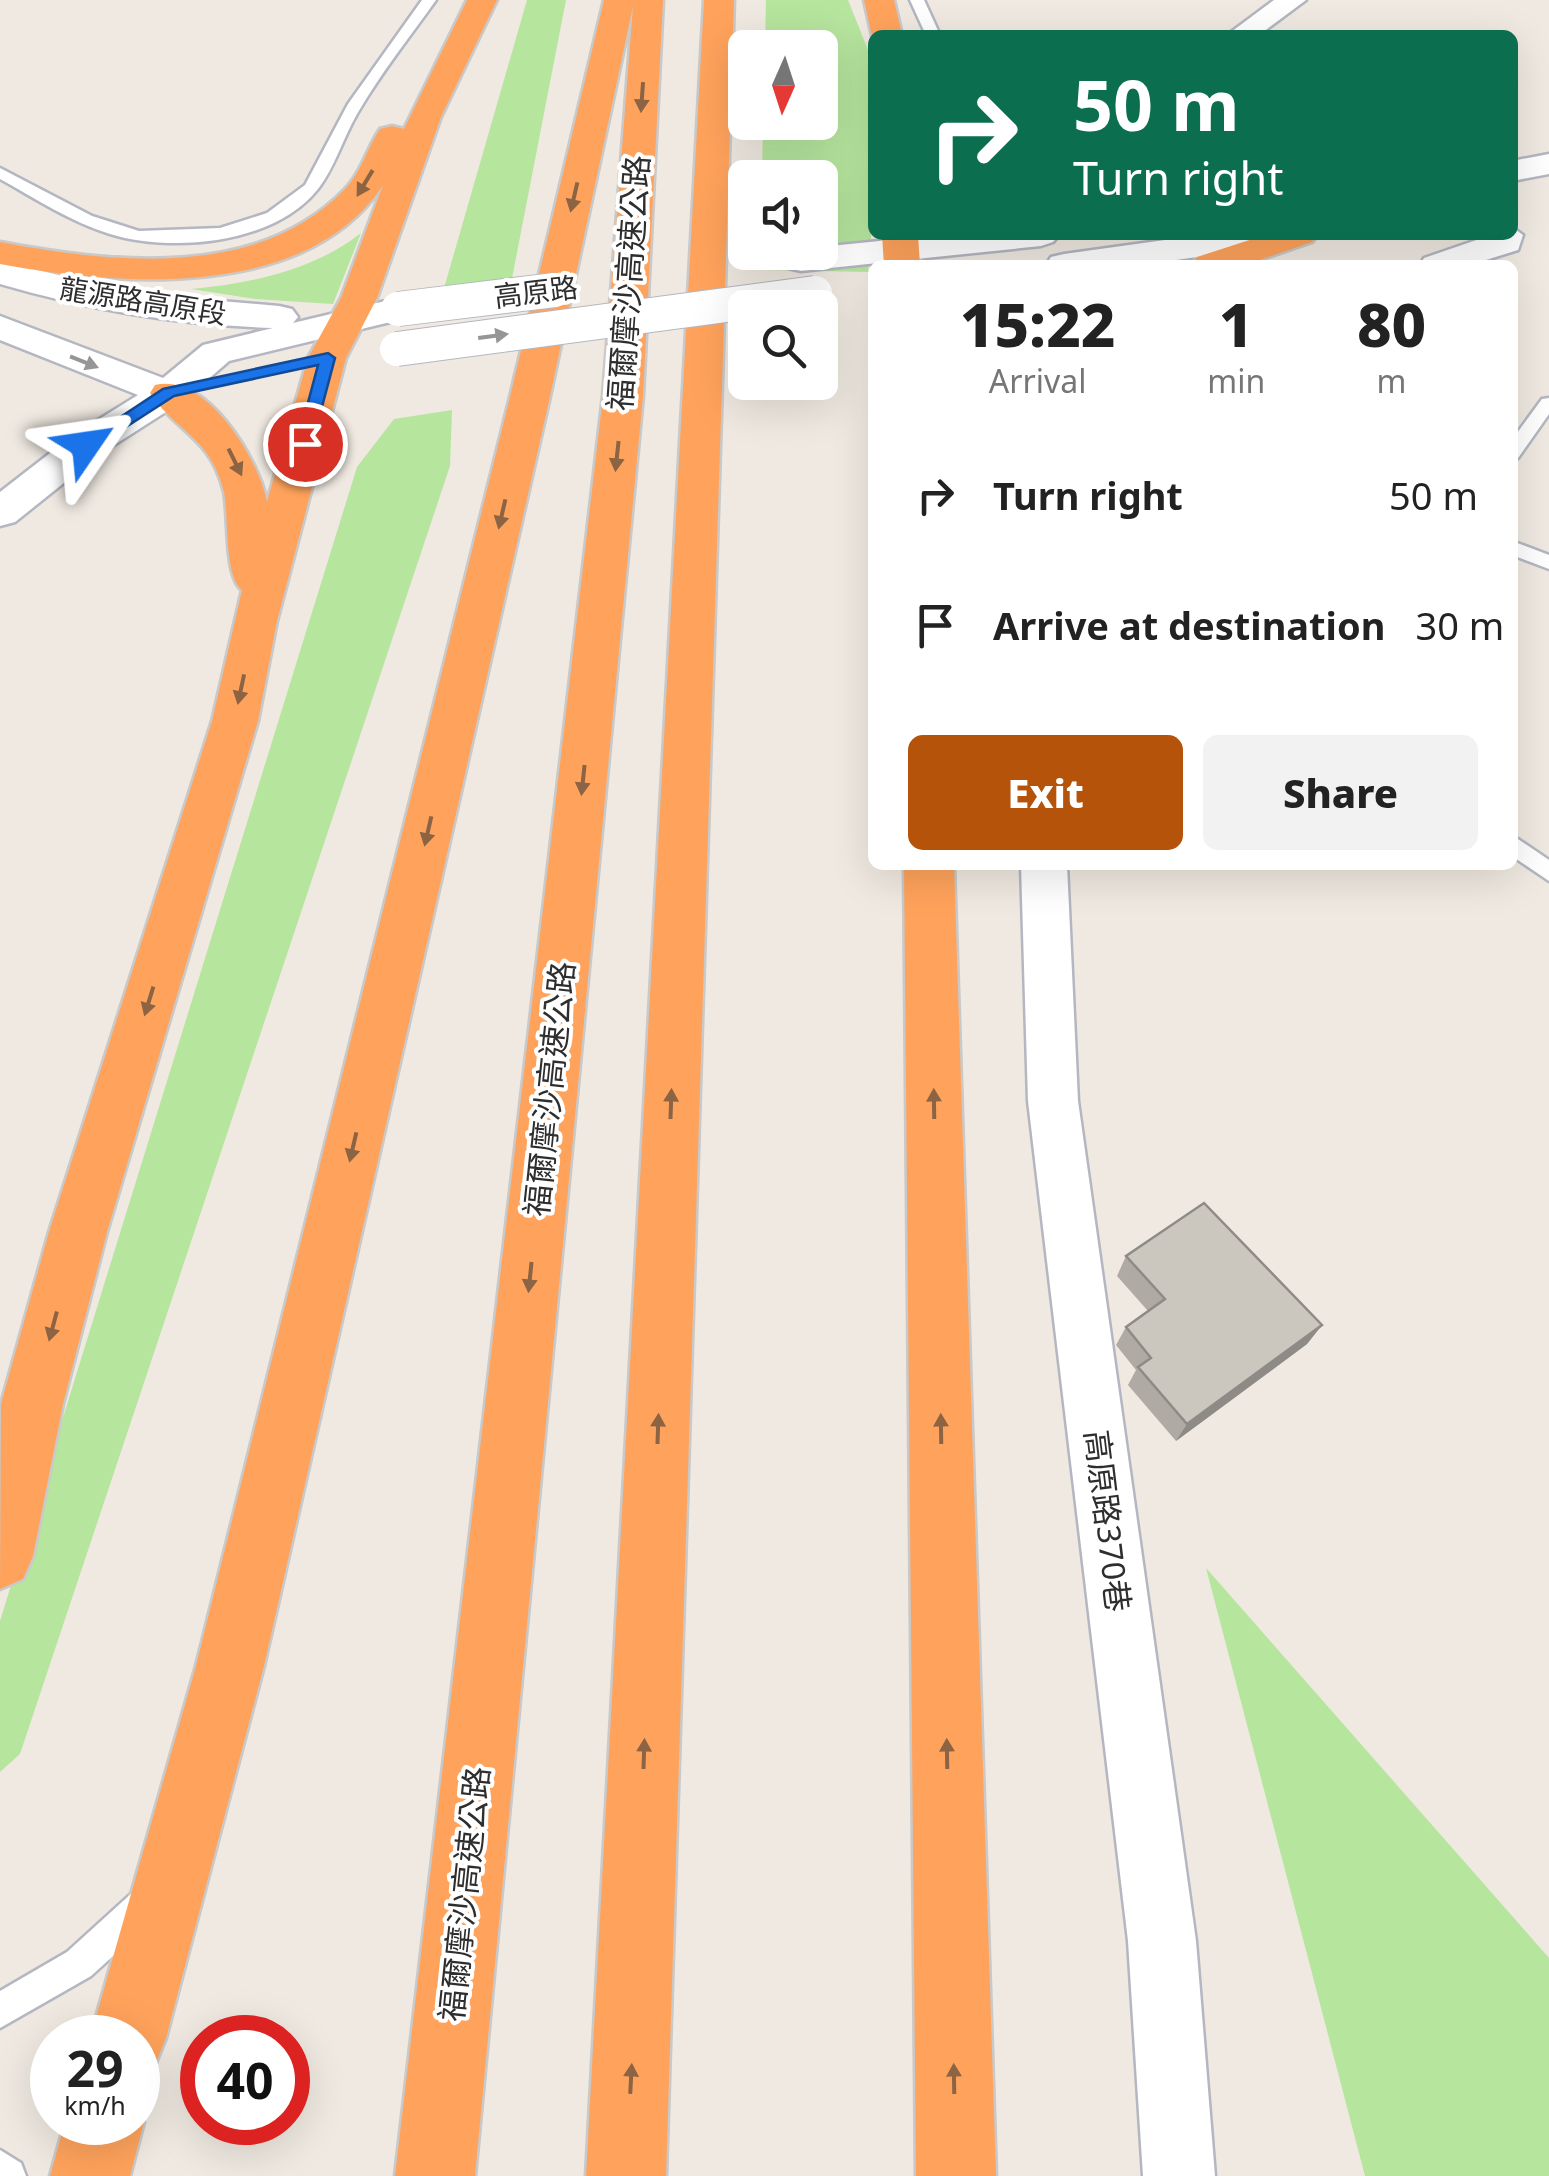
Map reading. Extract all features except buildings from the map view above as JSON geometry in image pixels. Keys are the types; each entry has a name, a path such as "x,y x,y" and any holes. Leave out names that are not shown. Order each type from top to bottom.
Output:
{"highway":[{"path":"0,1556 32,1404 78,1232 235,720 255,621 337,338 359,298 425,117 482,0"},
{"path":"134,2015 230,1666 619,0"},
{"name":"福爾摩沙高速公路","path":"435,2176 623,396 648,0"},
{"path":"626,2176 719,0"},
{"path":"879,0 887,30"},
{"path":"0,253 80,267 137,270 210,263 287,244 319,228 358,197 426,78 458,45"},
{"path":"1225,260 1285,240"},
{"path":"169,393 199,416 227,446 244,480 255,621"},
{"path":"929,870 956,2176"},
{"path":"90,2176 99,2145"}],"street":[{"path":"1248,30 1292,0"},
{"path":"1518,170 1549,164"},
{"name":"高原路","path":"869,260 901,251 997,240"},
{"path":"1099,260 1241,240"},
{"path":"1452,260 1507,240"},
{"name":"高原路","path":"337,338 397,349 808,277 868,260"},
{"name":"高原路","path":"169,393 337,338 398,309 753,266 853,290"},
{"name":"龍源路高原段","path":"0,272 102,298 337,338"},
{"path":"0,308 90,333 216,354 337,338"},
{"name":"龍源路高原段","path":"0,327 106,372 169,393"},
{"name":"高原路","path":"0,513 86,445 169,393 216,354"},
{"name":"高原路370巷","path":"1044,870 1053,1101 1162,1941 1179,2176"}],"lane":[{"path":"0,173 115,230 147,237 190,236 243,228 277,214 311,187 362,94 429,0"},
{"path":"917,0 931,30"},
{"path":"1518,446 1548,403"},
{"path":"1518,550 1549,563"},
{"path":"1518,848 1549,872"},
{"path":"0,2011 79,1964 171,1880"},
{"path":"0,2168 8,2176"}],"green space":[{"path":"527,0 566,0 508,299 436,316"},
{"path":"766,0 848,0 868,50 868,272 760,270 838,270 838,160 762,160 763,140 838,140 838,30 765,30"},
{"path":"361,233 333,304 255,299 191,289 236,283 302,266"},
{"path":"452,410 450,466 20,1754 0,1772 0,1621 357,467 394,419"},
{"path":"1206,1568 1549,1958 1549,2176 1365,2176"}],"route":[{"path":"86,445 169,393 328,358 305,444"}]}
